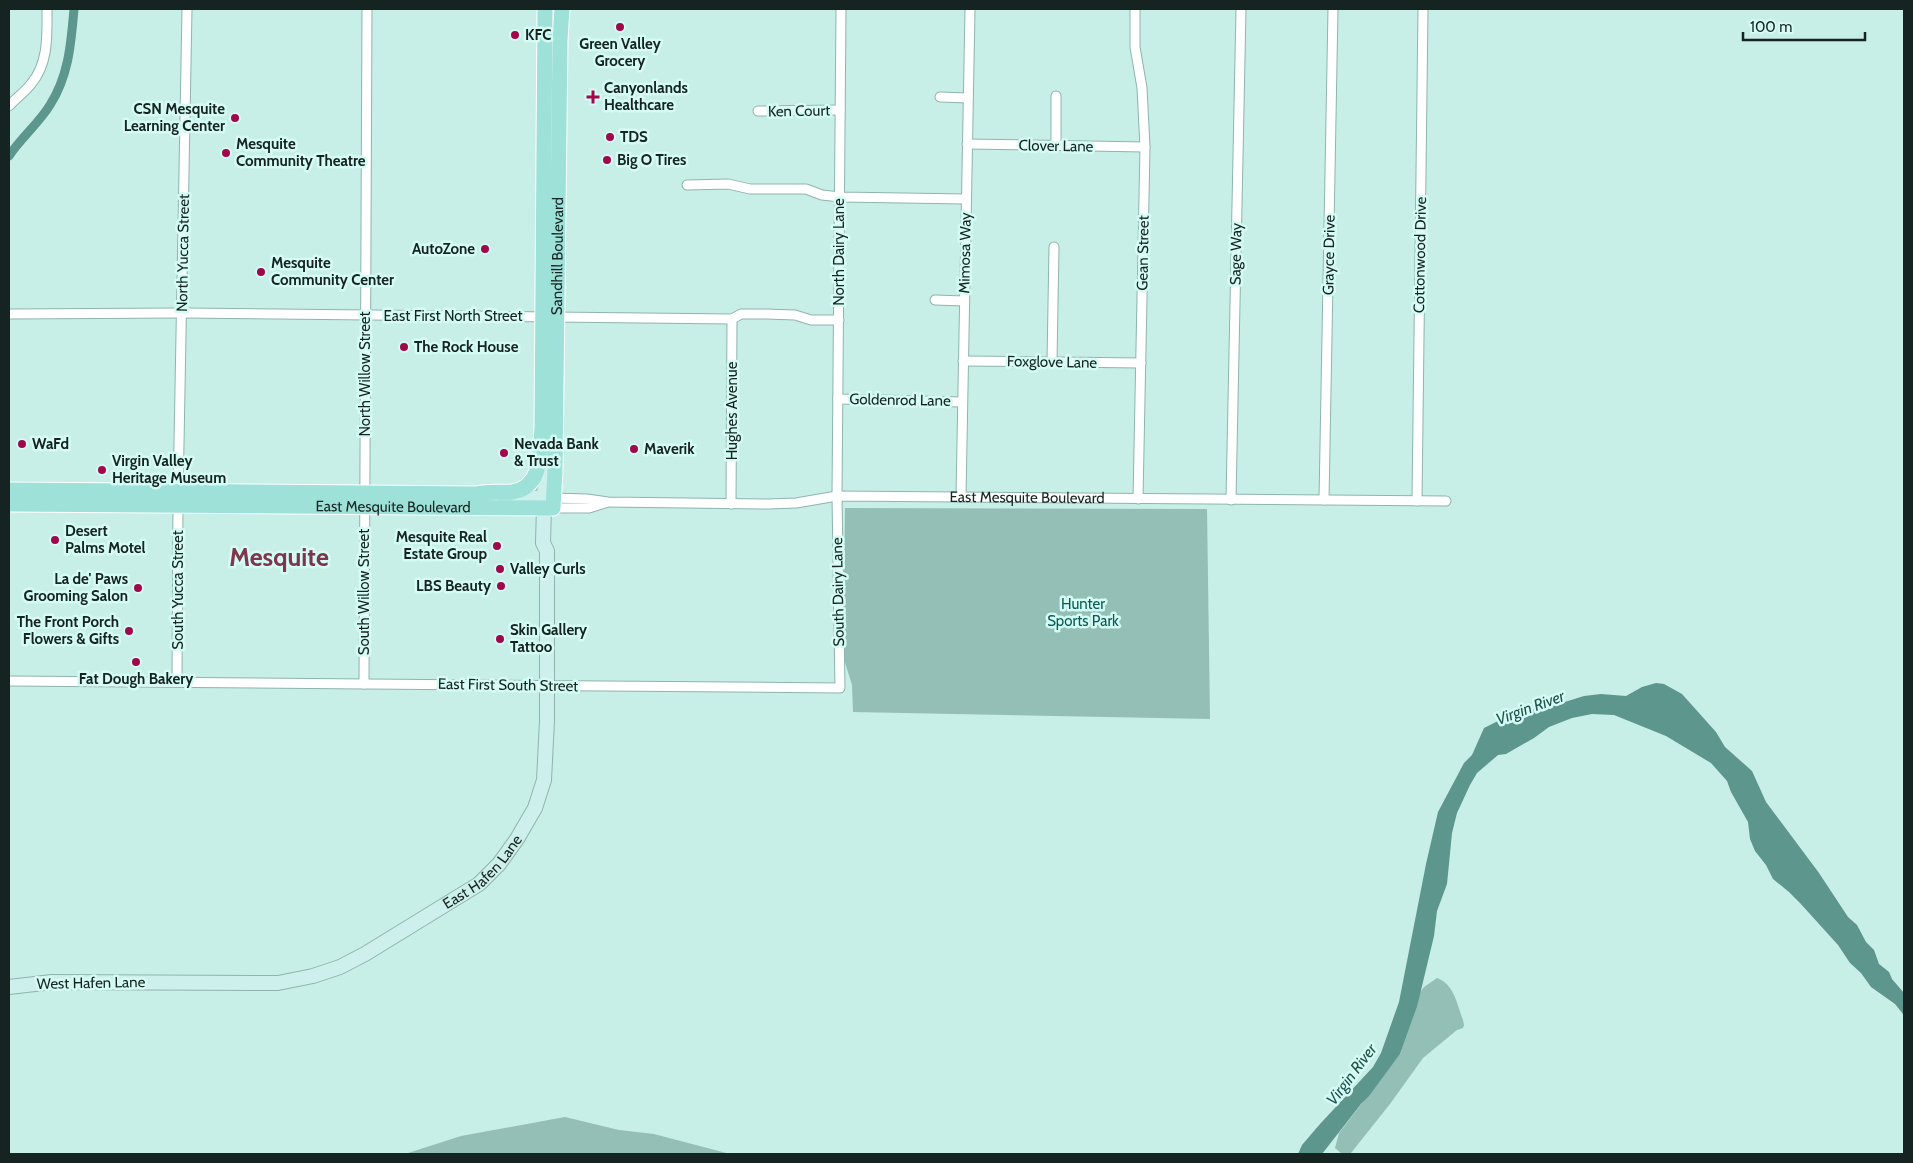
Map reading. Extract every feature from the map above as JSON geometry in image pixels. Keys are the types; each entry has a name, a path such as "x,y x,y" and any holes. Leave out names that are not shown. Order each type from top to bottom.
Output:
{"main road":[{"name":"Sandhill Boulevard","path":"545,9 544,128 550,316 548,503"},
{"name":"Sandhill Boulevard","path":"548,503 542,428 558,193 562,9"},
{"path":"544,128 548,138 548,186 558,193"},
{"path":"477,494 485,492 514,492 531,484 538,467 542,428"},
{"path":"9,490 178,498"},
{"name":"East Mesquite Boulevard","path":"365,500 477,494 548,503"},
{"path":"9,504 178,498"},
{"name":"East Mesquite Boulevard","path":"178,498 548,503"},
{"name":"East Hafen Lane","path":"173,983 278,983 313,976 340,967 479,884 499,864 517,840 535,808 544,780 547,685 547,551 542,543 548,503"},
{"name":"West Hafen Lane","path":"9,987 52,982 173,983"}],"street":[{"path":"9,106 32,83 41,68 46,48 48,9"},
{"name":"North Yucca Street","path":"178,498 187,9"},
{"name":"North Willow Street","path":"365,500 368,9"},
{"name":"North Dairy Lane","path":"837,496 841,9"},
{"name":"Mimosa Way","path":"960,497 970,9"},
{"name":"Gean Street","path":"1135,9 1135,47 1142,88 1145,147 1138,499"},
{"name":"Sage Way","path":"1232,500 1241,9"},
{"name":"Grayce Drive","path":"1324,500 1333,9"},
{"name":"Cottonwood Drive","path":"1417,501 1423,9"},
{"path":"1056,96 1056,146"},
{"path":"940,97 968,98"},
{"name":"Ken Court","path":"758,111 840,110"},
{"name":"Clover Lane","path":"967,144 1145,147"},
{"path":"687,186 728,184 750,189 806,189 822,195 840,197 966,199"},
{"path":"1052,362 1054,247"},
{"path":"935,300 964,301"},
{"name":"East First North Street","path":"9,314 181,313 732,319 741,314 766,314 795,315 812,320 839,320"},
{"name":"Hughes Avenue","path":"731,504 732,319"},
{"name":"Foxglove Lane","path":"963,361 1141,363"},
{"name":"Goldenrod Lane","path":"838,399 962,402"},
{"name":"East Mesquite Boulevard","path":"548,503 589,508 608,502 796,503 837,496 1446,501"},
{"name":"South Dairy Lane","path":"837,496 840,688"},
{"name":"South Yucca Street","path":"177,682 178,498"},
{"name":"South Willow Street","path":"364,684 365,500"},
{"name":"East First South Street","path":"9,680 840,688"}],"green space":[{"name":"Hunter Sports Park","path":"845,508 1207,509 1210,719 853,712 852,685 843,656"},
{"path":"1437,978 1447,985 1454,995 1463,1020 1463,1028 1457,1030 1423,1058 1351,1153 1342,1154 1335,1148 1339,1133 1400,1054 1417,1007 1419,994 1424,987"},
{"path":"565,1117 619,1130 654,1134 730,1154 405,1154 461,1136"}],"shaded area":[{"path":"1656,683 1664,684 1682,694 1716,732 1725,747 1752,771 1766,802 1819,873 1848,917 1857,925 1866,942 1874,950 1879,964 1889,972 1892,979 1904,993 1903,1014 1895,1004 1871,987 1861,973 1850,963 1838,945 1800,903 1773,879 1766,865 1755,851 1750,839 1748,822 1727,781 1711,763 1666,736 1614,715 1592,714 1572,718 1549,727 1506,754 1498,755 1477,773 1457,813 1452,833 1447,884 1437,911 1434,936 1417,1007 1400,1054 1322,1154 1298,1154 1302,1145 1320,1124 1373,1067 1381,1053 1399,1002 1438,812 1464,763 1472,755 1484,728 1498,721 1512,719 1533,709 1539,710 1584,696 1601,694 1626,696 1642,687"}],"waterway":[{"path":"9,156 46,112 56,94 68,58 74,9"}],"place":[{"name":"Green Valley Grocery","path":"620,27"},
{"name":"KFC","path":"515,35"},
{"name":"Canyonlands Healthcare","path":"593,97"},
{"name":"CSN Mesquite Learning Center","path":"235,118"},
{"name":"TDS","path":"610,137"},
{"name":"Mesquite Community Theatre","path":"226,153"},
{"name":"Big O Tires","path":"607,160"},
{"name":"AutoZone","path":"485,249"},
{"name":"Mesquite Community Center","path":"261,272"},
{"name":"The Rock House","path":"404,347"},
{"name":"WaFd","path":"22,444"},
{"name":"Maverik","path":"634,449"},
{"name":"Nevada Bank & Trust","path":"504,453"},
{"name":"Virgin Valley Heritage Museum","path":"102,470"},
{"name":"Desert Palms Motel","path":"55,540"},
{"name":"Mesquite Real Estate Group","path":"497,546"},
{"name":"Valley Curls","path":"500,569"},
{"name":"LBS Beauty","path":"501,586"},
{"name":"La de' Paws Grooming Salon","path":"138,588"},
{"name":"The Front Porch Flowers & Gifts","path":"129,631"},
{"name":"Skin Gallery Tattoo","path":"500,639"},
{"name":"Fat Dough Bakery","path":"136,662"}],"district":[{"name":"Mesquite","path":"279,557"}],"water label":[{"name":"Virgin River","path":"1530,707"},
{"name":"Virgin River","path":"1351,1074"}]}
